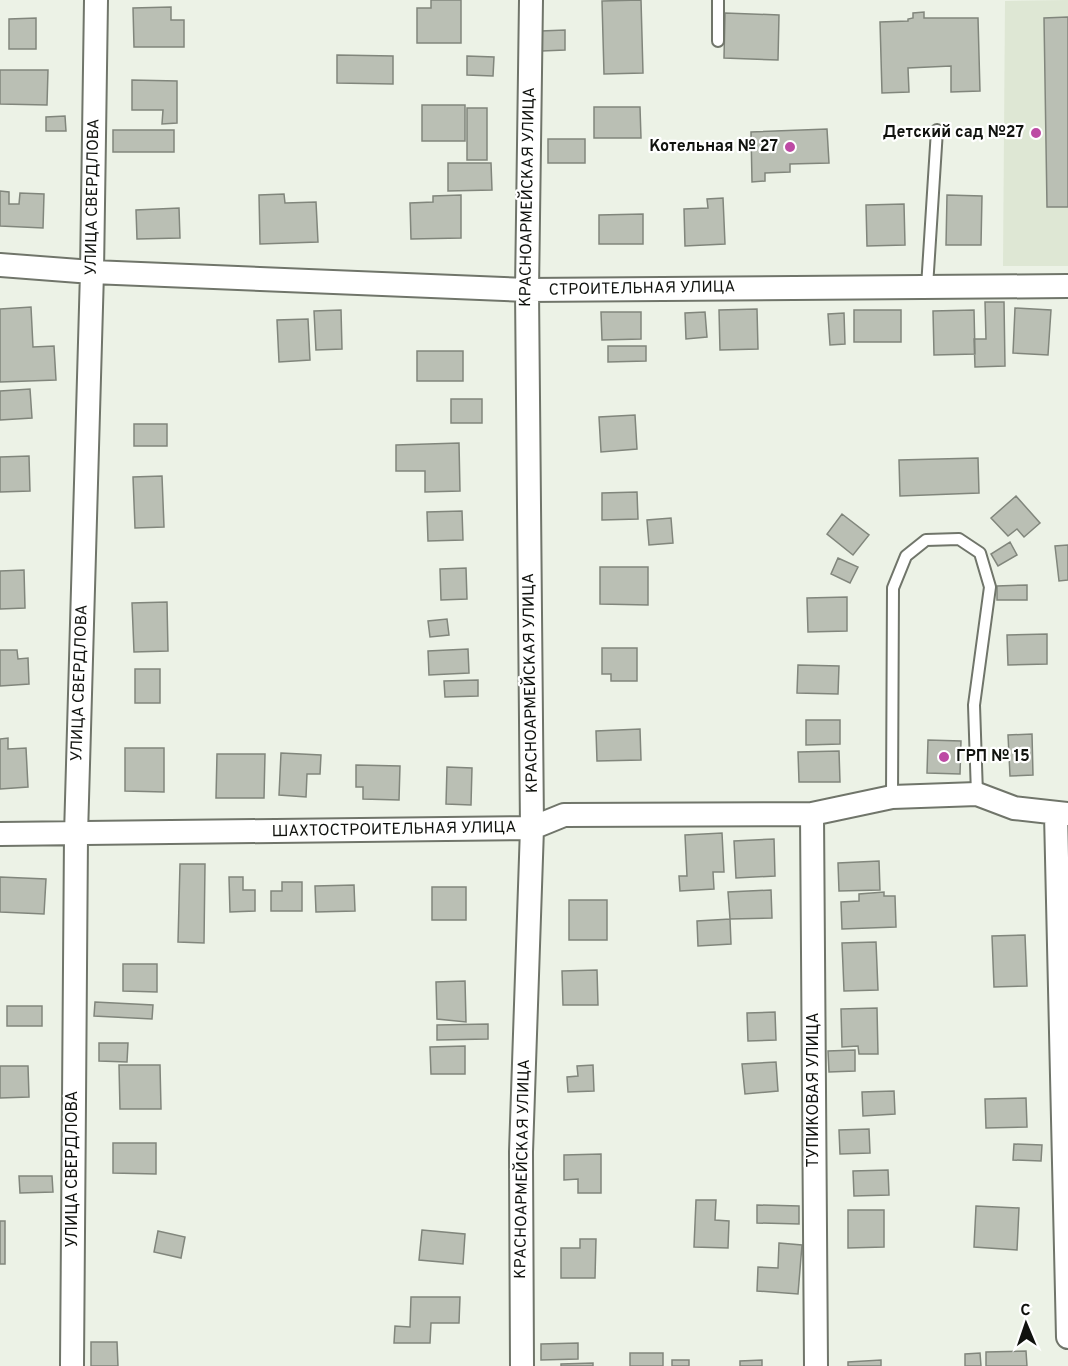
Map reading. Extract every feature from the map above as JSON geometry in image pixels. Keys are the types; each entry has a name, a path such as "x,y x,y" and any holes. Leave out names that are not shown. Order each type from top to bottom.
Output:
{"street":[{"name":"УЛИЦА СВЕРДЛОВА","path":"72,1366 76,835 92,272 96,0"},
{"name":"КРАСНОАРМЕЙСКАЯ УЛИЦА","path":"522,1366 521,1152 532,828 527,290 531,0"},
{"name":"СТРОИТЕЛЬНАЯ УЛИЦА","path":"0,265 92,272 527,290 1068,286"},
{"name":"ШАХТОСТРОИТЕЛЬНАЯ УЛИЦА","path":"0,834 76,835 532,828 564,815 812,814 892,797 977,794 1014,808 1062,814"},
{"name":"ТУПИКОВАЯ УЛИЦА","path":"812,814 816,1366"},
{"path":"1062,814 1068,1337"}],"lane":[{"path":"718,0 718,41"},
{"path":"927,286 937,130"},
{"path":"892,797 893,588 906,556 926,540 960,539 980,553 990,587 974,705 977,794"}],"shaded area":[{"name":"Детский сад №27","path":"1068,0 1068,266 1003,266 1005,1"}],"building":[{"path":"431,0 461,0 461,43 417,43 417,8 431,8"},
{"path":"641,0 643,73 604,74 602,1"},
{"path":"171,7 171,20 184,20 184,47 134,47 133,8"},
{"path":"924,12 924,18 978,18 980,91 951,92 951,66 908,68 909,92 882,93 880,22 908,21 913,18 913,13"},
{"path":"725,13 779,15 778,60 724,58"},
{"path":"1068,17 1068,207 1047,207 1044,18"},
{"path":"36,18 36,49 9,49 9,19"},
{"path":"565,30 565,50 542,51 541,31"},
{"path":"337,55 393,56 393,84 337,83"},
{"path":"467,56 494,57 493,76 467,75"},
{"path":"0,70 48,70 47,105 0,104"},
{"path":"132,80 177,81 177,123 162,124 163,110 132,110"},
{"path":"422,105 465,105 465,141 422,141"},
{"path":"594,107 640,107 641,138 594,138"},
{"path":"467,108 487,108 487,160 467,160"},
{"path":"65,116 66,131 46,131 46,117"},
{"name":"Котельная № 27","path":"827,129 829,163 790,164 790,172 765,173 765,181 752,182 751,132"},
{"path":"113,130 174,130 174,152 113,152"},
{"path":"548,139 585,139 585,163 548,163"},
{"path":"448,163 491,163 492,190 448,191"},
{"path":"0,191 9,192 9,204 19,204 20,193 44,194 43,228 0,226"},
{"path":"284,194 285,203 316,202 318,242 260,244 259,195"},
{"path":"461,195 461,238 411,239 410,203 433,202 433,196"},
{"path":"947,195 982,196 981,245 946,245"},
{"path":"723,198 725,244 685,246 684,209 708,208 707,199"},
{"path":"904,204 905,245 867,246 866,205"},
{"path":"179,208 180,238 137,239 136,210"},
{"path":"643,214 643,244 599,244 599,215"},
{"path":"985,302 1004,302 1005,366 975,367 974,339 986,339"},
{"path":"31,307 33,347 54,346 56,380 0,382 0,309"},
{"path":"1015,308 1051,310 1048,355 1013,353"},
{"path":"757,309 758,349 720,350 719,310"},
{"path":"341,310 342,349 316,350 314,311"},
{"path":"854,310 901,310 901,342 854,342"},
{"path":"974,310 975,354 934,355 933,311"},
{"path":"601,312 641,312 641,339 602,340"},
{"path":"705,312 707,337 686,339 685,313"},
{"path":"844,313 845,344 830,345 828,314"},
{"path":"308,319 310,360 279,362 277,320"},
{"path":"608,346 646,346 646,361 608,362"},
{"path":"417,351 463,351 463,381 417,381"},
{"path":"30,389 32,418 0,420 0,391"},
{"path":"451,399 482,399 482,423 451,423"},
{"path":"635,415 637,449 601,452 599,417"},
{"path":"134,424 167,424 167,446 134,446"},
{"path":"459,443 460,491 425,492 425,471 396,471 396,445"},
{"path":"29,456 30,491 0,492 0,457"},
{"path":"978,458 979,493 900,496 899,460"},
{"path":"162,476 164,527 135,528 133,477"},
{"path":"637,492 638,519 602,520 602,493"},
{"path":"1016,496 1040,523 1024,537 1017,529 1008,536 991,518"},
{"path":"462,511 463,540 428,541 427,512"},
{"path":"842,514 869,535 853,555 827,534"},
{"path":"671,518 673,543 649,545 647,520"},
{"path":"1010,542 1017,555 998,566 991,554"},
{"path":"1068,545 1068,580 1059,581 1055,546"},
{"path":"838,558 858,567 850,583 831,574"},
{"path":"600,567 648,567 648,605 600,604"},
{"path":"466,568 467,599 441,600 440,569"},
{"path":"24,570 25,608 0,609 0,571"},
{"path":"1027,585 1027,600 997,600 997,586"},
{"path":"847,597 847,631 808,632 807,598"},
{"path":"167,602 168,651 134,652 132,603"},
{"path":"447,619 449,635 430,637 428,621"},
{"path":"1047,634 1047,664 1008,665 1007,635"},
{"path":"602,648 637,648 637,681 611,681 611,674 602,674"},
{"path":"468,649 469,673 429,675 428,651"},
{"path":"0,650 17,650 18,659 28,658 29,684 0,686"},
{"path":"798,665 839,666 838,694 797,693"},
{"path":"135,669 160,669 160,703 135,703"},
{"path":"478,680 478,696 445,697 444,681"},
{"path":"806,720 840,720 840,744 806,745"},
{"path":"640,729 641,760 597,761 596,731"},
{"path":"1032,734 1033,775 1010,776 1008,735"},
{"path":"8,738 8,749 26,748 28,787 0,789 0,739"},
{"name":"ГРП № 15","path":"928,740 961,741 960,774 927,773"},
{"path":"125,748 164,748 164,792 125,791"},
{"path":"839,751 840,782 799,782 798,752"},
{"path":"281,753 321,755 320,774 307,774 306,797 279,795"},
{"path":"217,754 265,754 264,798 216,798"},
{"path":"356,765 400,766 399,800 363,799 363,787 356,787"},
{"path":"447,767 472,768 471,805 446,804"},
{"path":"722,833 724,872 713,872 714,889 680,891 679,876 687,876 685,835"},
{"path":"774,839 775,876 736,878 734,841"},
{"path":"879,861 880,890 839,891 838,863"},
{"path":"180,864 205,864 204,943 178,942"},
{"path":"0,877 46,879 44,914 0,912"},
{"path":"229,877 243,877 243,890 255,890 255,911 230,912"},
{"path":"282,882 302,882 302,911 271,911 271,891 282,891"},
{"path":"354,885 355,911 316,912 315,886"},
{"path":"432,887 466,887 466,920 432,920"},
{"path":"771,890 772,918 730,919 728,892"},
{"path":"884,892 884,896 895,896 896,927 842,929 841,902 859,901 859,894"},
{"path":"569,900 607,900 607,940 569,940"},
{"path":"730,919 731,944 698,946 697,921"},
{"path":"1025,935 1027,986 994,987 992,936"},
{"path":"876,942 878,990 844,991 842,943"},
{"path":"123,964 157,964 157,992 123,991"},
{"path":"597,970 598,1005 563,1005 562,971"},
{"path":"465,981 466,1022 437,1019 436,982"},
{"path":"95,1002 153,1005 152,1019 94,1016"},
{"path":"7,1006 42,1006 42,1026 7,1026"},
{"path":"877,1008 878,1054 859,1054 858,1046 842,1047 841,1009"},
{"path":"775,1012 776,1040 748,1041 747,1013"},
{"path":"488,1024 488,1039 437,1040 437,1025"},
{"path":"99,1043 128,1043 127,1062 99,1061"},
{"path":"465,1046 465,1074 431,1074 430,1047"},
{"path":"855,1050 855,1071 829,1072 828,1051"},
{"path":"776,1062 778,1091 745,1094 742,1064"},
{"path":"119,1065 160,1065 161,1109 120,1109"},
{"path":"593,1065 594,1091 568,1092 567,1077 578,1076 577,1066"},
{"path":"0,1066 28,1066 29,1097 0,1098"},
{"path":"894,1091 895,1114 863,1116 862,1092"},
{"path":"1026,1098 1027,1127 986,1128 985,1099"},
{"path":"869,1129 870,1153 840,1154 839,1130"},
{"path":"113,1143 156,1143 156,1174 113,1173"},
{"path":"1014,1144 1042,1145 1041,1161 1013,1160"},
{"path":"601,1154 601,1193 578,1193 578,1179 564,1180 564,1155"},
{"path":"888,1170 889,1195 854,1196 853,1171"},
{"path":"19,1176 52,1176 53,1192 20,1193"},
{"path":"696,1200 716,1200 715,1220 729,1221 728,1248 694,1247"},
{"path":"757,1205 799,1206 799,1224 757,1223"},
{"path":"976,1206 1019,1208 1017,1250 974,1247"},
{"path":"848,1210 884,1210 884,1247 848,1248"},
{"path":"0,1221 5,1221 5,1264 0,1264"},
{"path":"422,1230 465,1234 463,1264 419,1260"},
{"path":"158,1231 185,1237 181,1258 154,1252"},
{"path":"580,1239 596,1239 595,1278 561,1278 561,1248 580,1248"},
{"path":"779,1243 802,1245 798,1294 757,1291 758,1267 778,1268"},
{"path":"411,1297 460,1297 459,1323 431,1323 430,1343 394,1343 395,1326 410,1327"},
{"path":"91,1342 117,1342 118,1366 91,1366"},
{"path":"578,1343 578,1359 541,1360 541,1344"},
{"path":"1026,1351 1027,1366 986,1366 986,1352"},
{"path":"630,1353 663,1353 663,1366 630,1366"},
{"path":"980,1353 981,1366 965,1366 965,1354"},
{"path":"672,1360 689,1360 689,1366 672,1366"},
{"path":"762,1360 762,1366 740,1366 740,1361"},
{"path":"881,1360 881,1366 848,1366 848,1362"},
{"path":"593,1363 593,1366 561,1366 561,1364"}],"place":[{"name":"Детский сад №27","path":"1036,133"},
{"name":"Котельная № 27","path":"790,147"},
{"name":"ГРП № 15","path":"944,757"}]}
